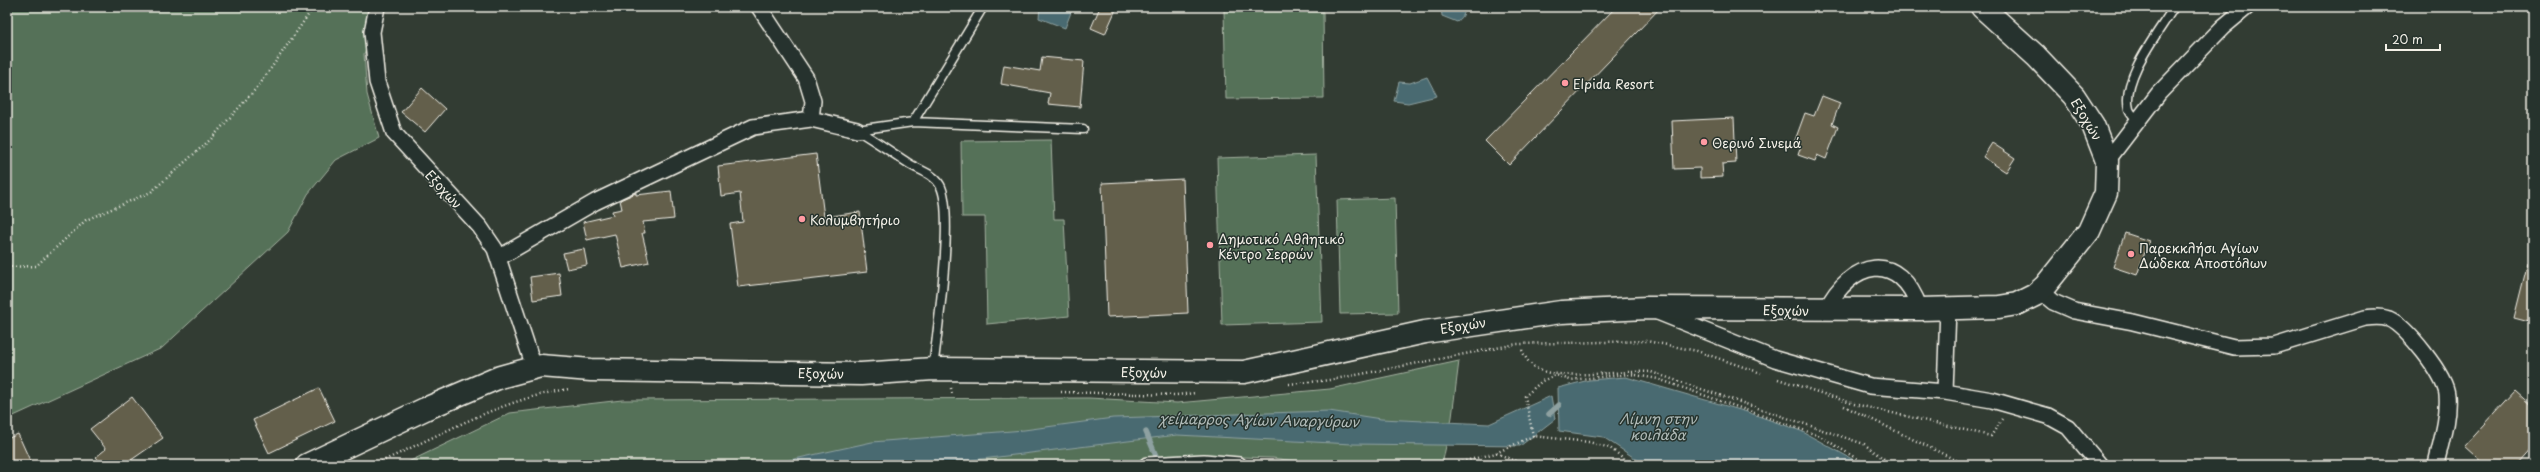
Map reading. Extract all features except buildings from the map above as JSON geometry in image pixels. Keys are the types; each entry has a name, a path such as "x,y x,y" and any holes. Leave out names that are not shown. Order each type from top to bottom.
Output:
{"main road":[{"name":"Εξοχών","path":"307,465 425,409 500,377 541,366 591,370 861,374 933,369 1244,372 1462,325 1561,312 1646,308 1826,310 2008,306 2025,301 2040,291 2071,255 2097,216 2107,187 2107,161 2093,125 2074,96 2036,56 1982,7"}],"street":[{"name":"Εξοχών","path":"377,7 372,32 377,82 394,133 480,228 500,257 534,367"},
{"path":"760,7 806,78 813,101 811,119"},
{"path":"2107,161 2138,121 2186,64 2223,27 2247,7"},
{"path":"500,257 602,198 753,127 811,119 857,130"},
{"path":"1826,310 1843,284 1856,274 1874,268 1885,270 1900,277 1914,294 1920,309"},
{"path":"2040,291 2057,304 2074,311 2149,325 2202,341 2234,347 2274,346 2365,318 2388,318 2408,335 2439,373 2445,384 2447,405 2436,464"},
{"path":"1646,308 1775,359 1870,386 1945,392 1992,400 2048,416 2068,427 2100,465"},
{"path":"1945,392 1948,308"},
{"path":"1147,465 1204,462 1239,465"}],"lane":[{"path":"913,122 983,7"},
{"path":"2138,121 2129,109 2129,87 2135,70 2174,7"},
{"path":"857,130 913,122 1083,129"},
{"path":"857,130 909,164 927,173 940,185 944,199 946,219 943,269 933,369"}],"path":[{"path":"7,267 36,266 86,220 151,192 211,139 260,84 310,11 310,7"},
{"path":"1522,350 1526,360 1539,370 1570,380 1592,376 1630,374 1658,379 1820,436 1867,465"},
{"path":"1534,436 1526,396 1542,381 1556,375 1628,370 1651,372 1864,444 1892,465"},
{"path":"1844,406 1966,465"},
{"path":"1450,465 1496,453 1534,436 1589,442 1610,448 1633,465"},
{"path":"1496,453 1526,465"}],"green space":[{"path":"7,7 383,7 364,54 367,94 379,138 336,160 308,194 288,232 162,348 7,419"},
{"path":"1224,10 1323,12 1324,98 1226,99"},
{"path":"1051,140 1054,219 1064,219 1069,316 987,324 985,217 962,217 961,141"},
{"path":"1316,155 1322,322 1222,325 1217,158"},
{"path":"1395,198 1398,313 1340,314 1337,200"},
{"path":"1459,361 1452,417 1442,465 1321,465 1273,458 1209,456 1102,465 402,465 510,413 622,400 1089,398 1177,403 1330,389"}],"water":[{"path":"1040,7 1073,7 1065,28 1039,18"},
{"path":"1441,7 1465,7 1463,16 1457,22 1442,16"},
{"path":"1427,77 1437,96 1408,103 1394,101 1399,82 1410,83"},
{"name":"Λίμνη στην κοιλάδα","path":"1626,377 1747,412 1801,431 1863,465 1645,465 1603,437 1559,431 1558,388 1589,380"},
{"path":"1551,396 1555,419 1520,446 1352,444 1177,435 933,465 767,465 872,442 1024,430 1113,418 1329,411 1381,419 1489,424"}],"waterway":[{"name":"χείμαρρος Αγίων Αναργύρων","path":"1549,414 1559,405"},
{"path":"1146,432 1159,463"}],"place":[{"name":"Elpida Resort","path":"1565,83"},
{"name":"Θερινό Σινεμά","path":"1704,142"},
{"name":"Κολυμβητήριο","path":"802,219"},
{"name":"Δημοτικό Αθλητικό Κέντρο Σερρών","path":"1210,245"},
{"name":"Παρεκκλήσι Αγίων Δώδεκα Αποστόλων","path":"2131,254"}]}
